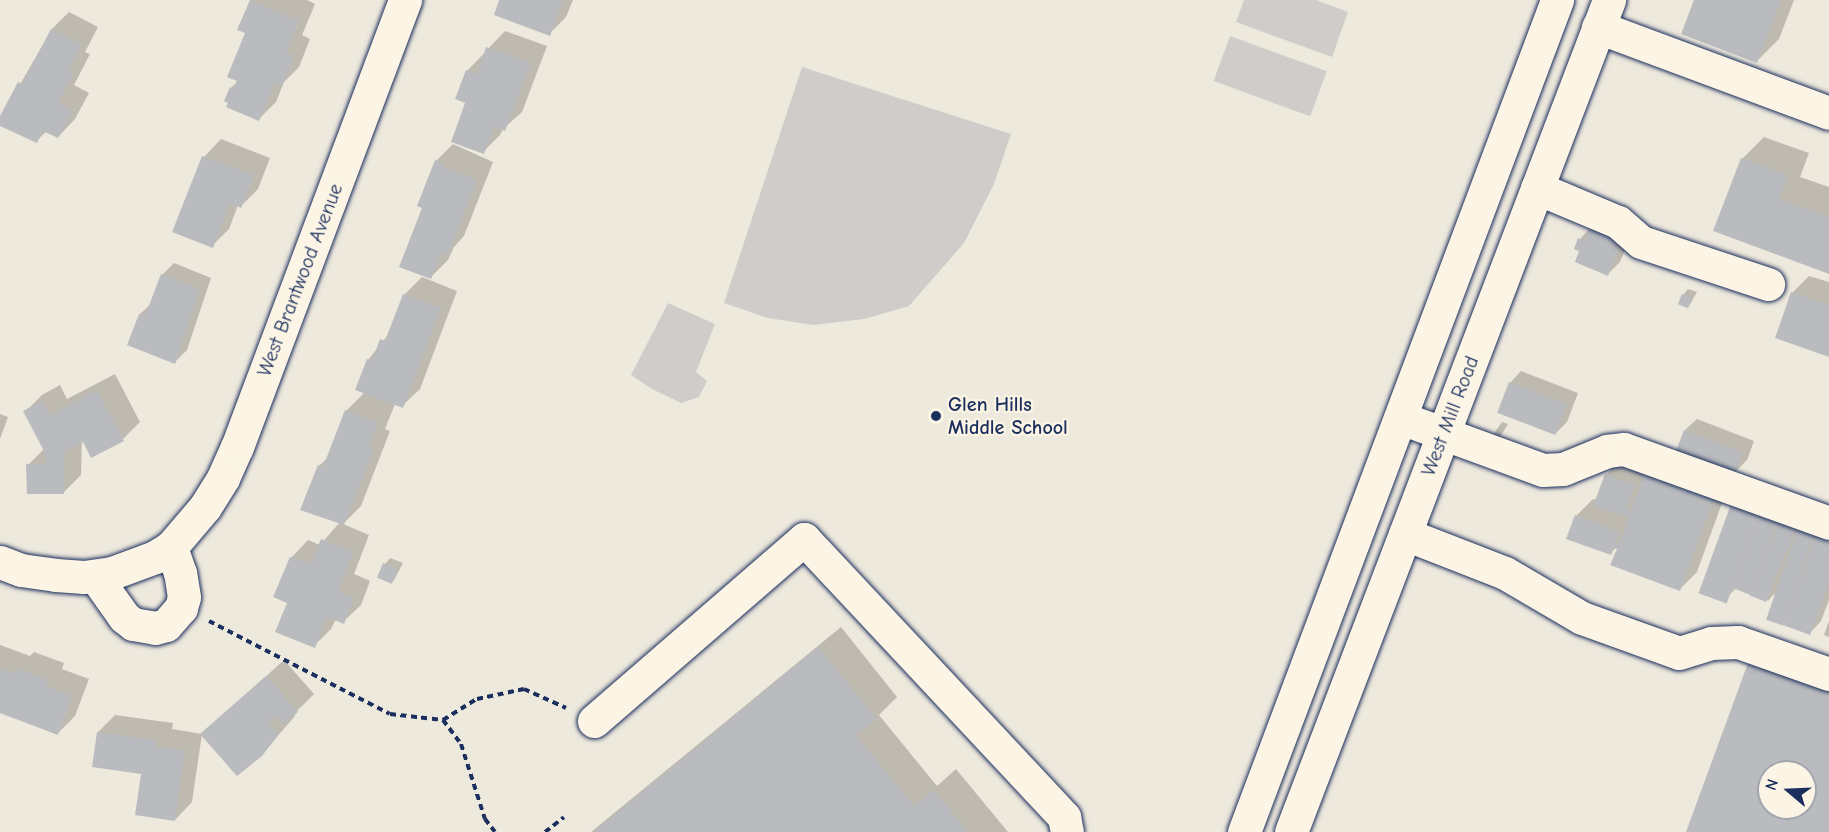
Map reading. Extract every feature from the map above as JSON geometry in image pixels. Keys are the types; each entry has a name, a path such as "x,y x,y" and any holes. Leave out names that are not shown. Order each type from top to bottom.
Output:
{"main road":[{"name":"West Brantwood Avenue","path":"171,547 204,507 223,478 237,447 405,0"},
{"path":"1244,832 1557,0"},
{"path":"1604,14 1829,113"},
{"name":"West Mill Road","path":"1291,832 1604,14"},
{"path":"1537,188 1618,222 1641,242 1768,284"},
{"path":"1401,418 1543,470 1563,470 1607,451 1624,449 1829,523"},
{"path":"1405,534 1504,573 1582,618 1679,652 1711,643 1738,642 1829,674"},
{"path":"594,721 804,539 1064,817 1067,832"},
{"path":"0,562 21,570 57,575 95,576 130,567 171,547 180,573 184,597 181,608 166,625 155,628 133,624 112,602 95,576"}],"path":[{"path":"198,615 390,714 443,720 477,699 524,689 594,721"},
{"path":"443,720 461,744 485,819 495,832"},
{"path":"544,832 564,817"}],"shaded area":[{"path":"1244,0 1316,0 1348,12 1332,57 1236,22"},
{"path":"1230,36 1327,71 1310,116 1214,81"},
{"path":"802,67 1011,134 994,184 964,243 909,306 864,319 813,325 768,318 724,303"},
{"path":"668,303 715,324 696,372 707,381 699,397 681,403 652,389 631,375"}],"building":[{"path":"250,0 299,21 286,53 294,56 282,86 275,83 259,121 226,107 228,103 224,101 230,87 233,89 237,81 227,77 245,33 237,30"},
{"path":"499,0 563,0 550,36 494,15"},
{"path":"1694,0 1781,0 1757,63 1681,34"},
{"path":"51,29 82,44 69,69 74,72 58,103 73,111 58,138 43,131 37,143 0,126 0,116 18,82 22,84"},
{"path":"486,47 531,63 505,131 494,127 484,154 451,142 465,103 455,99 466,70 477,74"},
{"path":"202,156 254,175 241,208 230,203 213,248 172,232"},
{"path":"1741,158 1788,175 1779,199 1829,217 1829,274 1713,231"},
{"path":"435,160 444,164 443,167 477,180 448,255 442,253 431,279 399,267 422,208 417,206"},
{"path":"1591,225 1619,236 1614,247 1619,249 1608,276 1575,262 1579,251 1574,249 1578,238 1585,241"},
{"path":"161,274 200,289 175,364 127,345 139,314 145,316"},
{"path":"1791,292 1829,305 1829,357 1775,338"},
{"path":"403,294 441,308 403,408 355,390 367,359 372,361 380,339 385,341"},
{"path":"1682,294 1692,298 1688,308 1678,304"},
{"path":"1509,382 1567,404 1555,435 1497,413"},
{"path":"97,390 124,441 91,458 83,442 65,451 64,494 27,494 26,464 46,464 46,455 23,411 42,401 49,415"},
{"path":"345,410 378,423 369,446 374,449 344,525 300,510 318,465 323,467"},
{"path":"1684,430 1743,453 1735,473 1676,451"},
{"path":"1645,472 1714,498 1680,591 1610,565 1617,549 1614,548 1611,555 1566,539 1575,515 1620,532 1615,545 1618,546 1629,518 1593,506 1605,474 1635,485 1626,509 1631,511"},
{"path":"1731,504 1759,514 1727,604 1699,593"},
{"path":"1760,515 1778,522 1750,595 1732,588"},
{"path":"1779,522 1796,529 1766,602 1749,595"},
{"path":"1797,530 1814,536 1783,626 1766,620"},
{"path":"1816,536 1829,541 1829,582 1810,635 1783,625"},
{"path":"321,539 353,552 338,591 354,598 344,624 327,617 315,648 275,632 287,603 273,597 290,557 311,564"},
{"path":"383,563 398,569 392,584 377,578"},
{"path":"818,647 877,719 856,735 914,806 934,790 968,832 594,832"},
{"path":"1748,663 1829,693 1829,832 1686,832"},
{"path":"0,668 14,673 16,668 48,680 46,686 72,696 58,735 0,713"},
{"path":"266,676 298,712 284,724 277,715 269,722 279,734 262,756 237,776 200,734"},
{"path":"97,732 156,740 155,746 185,750 175,821 135,815 141,774 92,767"}],"place":[{"name":"Glen Hills Middle School","path":"936,416"}]}
